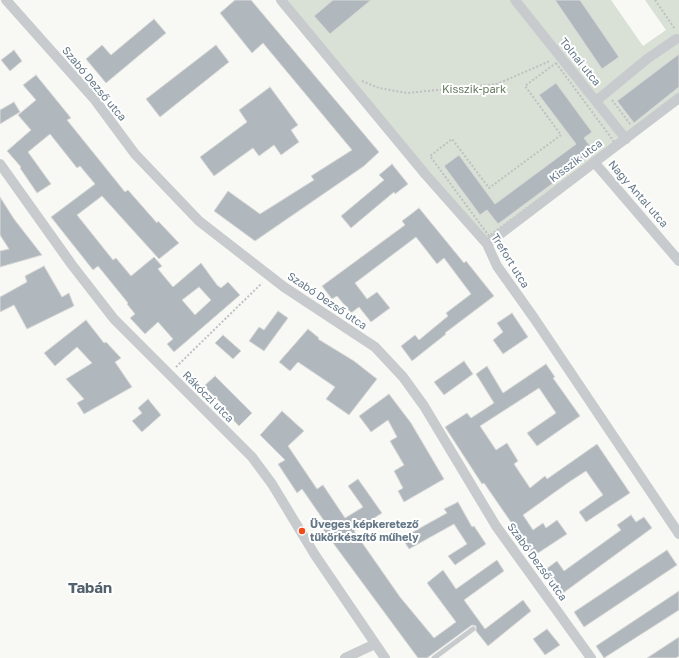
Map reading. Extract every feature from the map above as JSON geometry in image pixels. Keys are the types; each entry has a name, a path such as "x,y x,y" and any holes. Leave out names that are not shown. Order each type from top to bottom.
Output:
{"street":[{"name":"Szabó Dezső utca","path":"6,0 95,100 135,154 194,216 269,276 375,347 403,377 424,406 496,526 591,658"},
{"name":"Trefort utca","path":"281,0 426,175 487,244 497,266 534,318 679,534"},
{"name":"Tolnai utca","path":"515,0 626,139"},
{"path":"596,101 647,59 678,37"},
{"name":"Kisszik utca","path":"487,244 679,98"},
{"name":"Nagy Antal utca","path":"594,162 679,261"},
{"name":"Rákóczi utca","path":"0,164 72,265 114,319 252,458 260,468 385,658"},
{"path":"345,658 375,644"}],"lane":[{"path":"434,658 472,629"}],"path":[{"path":"655,0 678,37"},
{"path":"360,80 378,88 408,93 497,84 560,56"},
{"path":"556,63 615,143 489,236 430,156 452,139 489,188 561,135 525,86 556,63"},
{"path":"610,98 632,126"},
{"path":"168,375 269,276"}],"green space":[{"name":"Kisszik-park","path":"285,0 513,0 624,139 488,241"},
{"path":"521,0 555,0 602,69 619,57 580,0 611,0 643,46 666,30 645,0 679,0 679,54 617,102 634,122 679,87 679,93 627,133"}],"building":[{"path":"235,0 251,0 379,152 364,166 255,241 214,211 228,191 260,214 314,180 311,176 352,150 263,43 252,53 220,13"},
{"path":"333,0 371,0 330,34 314,16"},
{"path":"555,0 580,0 619,57 602,69"},
{"path":"154,19 166,33 106,83 86,59 102,45 111,55"},
{"path":"216,45 229,62 160,117 146,99"},
{"path":"14,50 22,61 10,71 1,60"},
{"path":"679,54 679,87 634,123 617,101"},
{"path":"36,75 71,118 67,120 125,192 128,190 157,223 158,221 179,243 159,259 102,196 77,215 113,260 116,258 131,276 154,257 162,266 158,269 173,287 201,263 217,285 221,288 228,282 240,295 174,352 167,344 173,339 158,322 145,334 130,318 135,314 127,304 128,303 98,266 93,270 51,217 95,184 80,166 77,168 50,134 28,152 51,184 37,193 20,168 21,167 7,151 31,130 18,115 36,100 23,85","holes":["199,287 211,300 195,315 182,300"]},
{"path":"556,83 592,132 584,138 595,152 498,224 487,210 480,215 444,166 459,155 495,204 576,144 539,95"},
{"path":"270,87 298,125 291,130 299,142 281,155 274,145 259,156 253,148 214,176 200,157 247,122 239,110"},
{"path":"14,102 20,112 0,124 0,110"},
{"path":"392,164 408,184 395,194 394,192 351,228 341,216 384,180 379,175"},
{"path":"0,197 14,219 42,255 0,267 0,251 9,249 0,235"},
{"path":"419,208 464,263 466,261 494,296 445,333 446,334 412,361 401,346 415,335 419,340 448,316 446,313 471,294 444,258 437,264 416,237 355,283 367,299 377,292 390,308 371,322 359,307 351,313 337,296 332,299 322,286 405,225 402,221"},
{"path":"44,266 62,297 69,293 74,306 27,329 14,305 0,312 0,297 27,282 25,276"},
{"path":"278,311 288,318 264,351 249,341 259,327 264,330"},
{"path":"512,313 528,337 503,354 493,340 503,332 497,323"},
{"path":"86,320 104,343 106,342 121,358 115,362 132,387 84,414 77,403 84,399 66,379 92,363 77,347 55,366 44,353"},
{"path":"308,329 319,338 318,339 354,361 377,379 349,415 326,399 335,387 298,362 290,371 279,362"},
{"path":"223,335 241,351 233,359 215,343"},
{"path":"464,361 473,374 444,395 434,382"},
{"path":"546,364 555,377 553,378 580,416 537,446 527,433 556,413 539,388 480,426 496,450 507,443 518,461 514,464 530,488 545,476 547,479 597,444 630,493 586,522 579,512 603,495 586,471 569,482 523,515 533,530 543,523 546,528 557,520 567,534 532,557 514,529 515,528 484,483 482,484 445,427 467,413 471,418 494,403 476,374 487,366 503,393"},
{"path":"215,376 252,413 239,426 222,408 224,406 204,386"},
{"path":"389,394 411,423 444,479 404,502 398,491 403,488 394,471 404,465 390,441 397,437 388,420 371,432 359,416"},
{"path":"148,399 161,415 142,432 132,421 142,413 138,408"},
{"path":"282,411 304,431 288,446 317,489 323,485 345,518 363,507 348,486 358,479 382,513 354,531 400,597 434,638 456,622 427,583 443,570 456,589 497,560 504,571 464,600 485,629 523,600 531,611 488,646 476,631 476,626 472,625 427,658 418,658 322,528 327,525 302,489 297,493 278,464 285,460 260,435"},
{"path":"458,502 472,527 474,526 486,544 455,565 448,556 467,544 454,524 409,549 402,538 447,513 444,509"},
{"path":"631,515 636,522 644,517 652,528 559,596 542,572 557,561 564,571 621,530 617,525"},
{"path":"667,550 677,565 584,627 574,612"},
{"path":"679,591 679,610 604,658 596,646"},
{"path":"547,629 560,645 545,655 533,639"},
{"path":"679,637 679,656 676,658 647,658"}],"place":[{"name":"Üveges képkeretező tükörkészítő műhely","path":"302,531"}],"district":[{"name":"Tabán","path":"90,588"}]}
